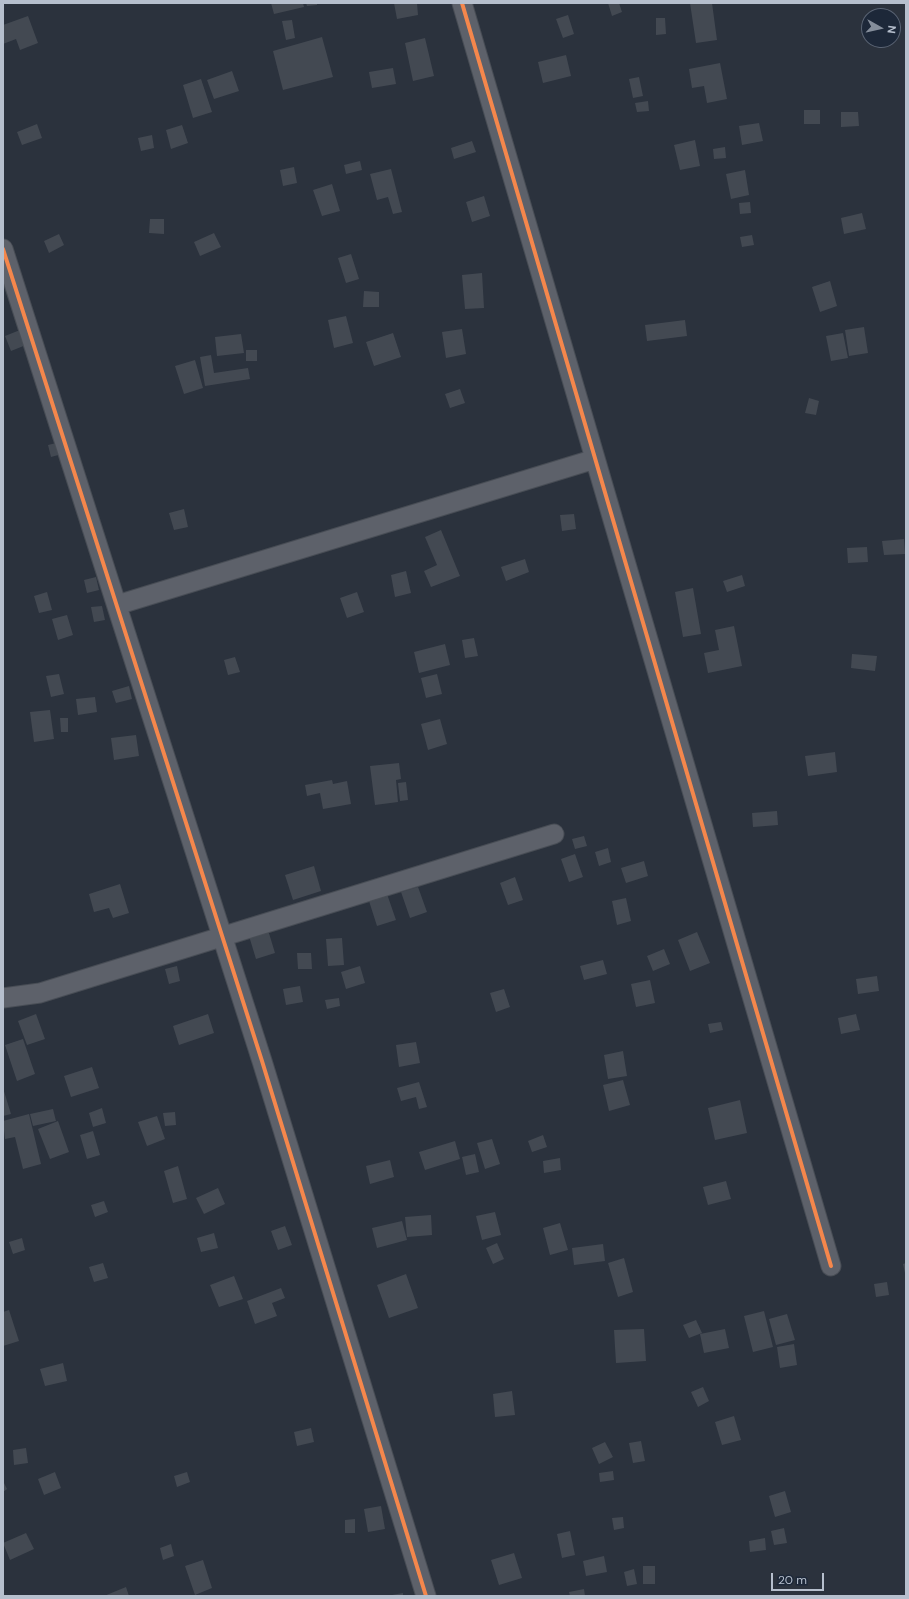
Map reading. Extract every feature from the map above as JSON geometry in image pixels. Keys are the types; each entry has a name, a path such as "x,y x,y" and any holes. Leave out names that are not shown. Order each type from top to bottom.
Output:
{"street":[{"path":"462,3 831,1266"},
{"path":"3,249 265,1069 426,1596"},
{"path":"117,605 595,459"},
{"path":"3,998 40,993 554,834"}],"building":[{"path":"271,3 303,3 304,7 274,14"},
{"path":"306,3 317,3 317,5 307,6"},
{"path":"394,3 417,3 418,15 397,19"},
{"path":"608,3 619,3 622,12 612,16"},
{"path":"690,3 712,3 717,40 696,43"},
{"path":"568,15 574,34 563,38 556,19"},
{"path":"28,16 38,43 20,50 16,39 3,44 3,25"},
{"path":"656,18 665,18 666,34 656,35"},
{"path":"292,20 295,38 286,40 282,21"},
{"path":"322,37 333,77 283,90 273,51"},
{"path":"425,38 434,76 413,81 405,43"},
{"path":"566,55 571,76 543,83 538,62"},
{"path":"720,63 727,99 707,103 704,86 692,88 689,69"},
{"path":"393,68 396,84 372,88 369,72"},
{"path":"232,71 239,91 214,99 207,80"},
{"path":"639,77 643,96 633,98 629,79"},
{"path":"201,79 212,112 193,118 183,85"},
{"path":"648,101 649,111 637,112 635,103"},
{"path":"804,110 820,110 820,124 804,124"},
{"path":"841,112 858,112 859,126 841,127"},
{"path":"759,123 763,141 742,145 739,126"},
{"path":"37,124 42,138 22,145 17,132"},
{"path":"182,125 188,143 171,149 166,130"},
{"path":"152,135 154,148 141,151 138,138"},
{"path":"695,140 700,166 680,170 674,145"},
{"path":"472,141 476,152 454,159 451,148"},
{"path":"725,147 726,158 714,159 713,149"},
{"path":"360,161 362,170 346,174 344,165"},
{"path":"294,167 297,183 283,186 280,170"},
{"path":"391,169 402,212 393,214 388,197 377,200 370,174"},
{"path":"745,170 749,195 731,199 726,174"},
{"path":"332,184 340,211 322,216 313,190"},
{"path":"484,196 490,216 472,222 466,202"},
{"path":"750,202 751,213 740,214 739,203"},
{"path":"862,213 866,229 844,234 841,218"},
{"path":"150,219 164,219 164,234 149,233"},
{"path":"214,233 221,247 200,256 194,242"},
{"path":"59,234 64,245 49,253 44,241"},
{"path":"752,235 754,245 742,247 740,237"},
{"path":"351,254 359,279 346,283 338,258"},
{"path":"482,273 484,308 465,309 462,275"},
{"path":"830,281 837,306 820,312 812,287"},
{"path":"364,291 379,292 379,307 363,307"},
{"path":"346,316 353,343 334,348 328,320"},
{"path":"685,320 687,336 647,341 645,325"},
{"path":"864,327 868,353 849,356 845,330"},
{"path":"462,329 466,354 446,358 442,332"},
{"path":"20,330 26,345 11,351 5,336"},
{"path":"393,333 401,357 374,366 366,342"},
{"path":"843,333 848,358 831,361 826,336"},
{"path":"241,334 244,353 217,356 215,337"},
{"path":"246,350 257,350 257,361 246,361"},
{"path":"211,355 214,373 248,368 250,379 205,386 200,357"},
{"path":"195,360 203,388 184,394 175,366"},
{"path":"460,389 465,403 450,408 445,394"},
{"path":"809,398 819,401 816,415 805,413"},
{"path":"60,442 62,454 51,457 48,445"},
{"path":"184,509 188,527 174,530 169,513"},
{"path":"574,514 576,529 562,531 560,515"},
{"path":"441,530 460,576 431,587 424,571 437,565 425,537"},
{"path":"904,539 905,554 884,555 882,541"},
{"path":"867,547 868,562 848,563 847,548"},
{"path":"525,559 529,572 506,581 501,567"},
{"path":"406,571 411,593 395,597 391,575"},
{"path":"742,575 745,586 727,592 723,581"},
{"path":"96,577 99,590 87,593 84,580"},
{"path":"693,588 701,634 683,637 675,592"},
{"path":"47,592 52,610 39,613 34,596"},
{"path":"357,592 364,612 347,618 340,598"},
{"path":"102,606 105,620 94,622 91,607"},
{"path":"67,615 73,635 58,640 52,619"},
{"path":"734,626 742,666 708,673 704,653 719,650 715,630"},
{"path":"474,638 478,656 465,658 462,640"},
{"path":"445,644 450,665 419,673 414,652"},
{"path":"852,654 877,656 875,671 851,668"},
{"path":"235,657 240,672 228,675 224,660"},
{"path":"59,674 64,694 51,697 46,676"},
{"path":"437,674 442,694 426,698 421,678"},
{"path":"129,686 132,699 116,703 112,691"},
{"path":"95,697 97,712 78,715 76,699"},
{"path":"50,710 54,739 34,742 30,712"},
{"path":"60,718 68,718 68,732 61,732"},
{"path":"440,719 447,744 428,750 421,724"},
{"path":"136,735 139,756 114,760 111,738"},
{"path":"835,752 837,772 808,776 805,756"},
{"path":"399,763 401,779 396,780 398,802 375,805 370,766"},
{"path":"332,780 333,784 347,781 351,804 323,809 320,793 307,796 305,785"},
{"path":"406,782 408,800 400,801 398,783"},
{"path":"777,811 778,825 753,827 752,813"},
{"path":"584,836 587,846 575,849 572,839"},
{"path":"608,848 611,862 599,866 595,852"},
{"path":"575,854 583,877 569,882 561,859"},
{"path":"644,861 648,876 626,883 621,868"},
{"path":"314,866 321,891 293,900 285,875"},
{"path":"515,877 523,900 508,905 500,883"},
{"path":"120,884 129,913 113,918 109,908 94,912 89,894"},
{"path":"418,887 427,912 410,918 401,892"},
{"path":"387,894 396,920 377,926 369,901"},
{"path":"626,898 631,921 617,925 612,901"},
{"path":"268,930 275,953 256,959 249,936"},
{"path":"697,932 710,963 690,971 678,940"},
{"path":"342,938 344,965 328,966 326,939"},
{"path":"664,949 670,964 653,971 647,956"},
{"path":"297,953 311,953 312,969 298,969"},
{"path":"603,960 607,974 584,980 580,966"},
{"path":"177,966 180,981 169,984 165,969"},
{"path":"360,966 365,983 346,989 341,972"},
{"path":"877,976 879,991 858,994 856,979"},
{"path":"650,980 655,1003 636,1007 631,984"},
{"path":"300,986 303,1002 286,1005 283,989"},
{"path":"504,989 510,1007 496,1012 490,993"},
{"path":"339,998 340,1006 327,1009 325,1000"},
{"path":"36,1014 45,1039 27,1045 18,1021"},
{"path":"208,1014 214,1033 179,1045 173,1026"},
{"path":"856,1014 860,1030 841,1034 838,1018"},
{"path":"721,1022 723,1030 710,1033 708,1024"},
{"path":"23,1039 35,1074 17,1081 5,1045"},
{"path":"416,1042 420,1063 399,1067 396,1045"},
{"path":"623,1051 627,1076 608,1079 604,1055"},
{"path":"92,1067 99,1088 71,1097 64,1076"},
{"path":"623,1080 630,1105 609,1111 603,1085"},
{"path":"419,1082 427,1107 419,1109 416,1097 401,1101 397,1088"},
{"path":"3,1088 11,1114 3,1116"},
{"path":"740,1100 747,1133 715,1140 708,1108"},
{"path":"102,1108 106,1123 93,1127 89,1113"},
{"path":"53,1109 56,1121 33,1126 30,1114"},
{"path":"175,1112 176,1125 165,1126 163,1113"},
{"path":"29,1114 41,1164 23,1169 15,1137 5,1139 3,1121"},
{"path":"157,1116 165,1139 147,1146 138,1122"},
{"path":"58,1121 69,1152 50,1159 38,1129"},
{"path":"93,1131 100,1155 87,1159 80,1135"},
{"path":"543,1135 547,1147 532,1152 528,1141"},
{"path":"492,1139 500,1164 485,1169 477,1143"},
{"path":"455,1141 460,1159 425,1170 419,1152"},
{"path":"475,1154 479,1172 466,1175 462,1157"},
{"path":"560,1158 561,1170 544,1173 543,1161"},
{"path":"390,1160 394,1177 370,1184 366,1166"},
{"path":"178,1166 187,1199 173,1203 164,1171"},
{"path":"726,1181 731,1199 708,1205 703,1187"},
{"path":"218,1188 225,1204 204,1214 196,1198"},
{"path":"104,1201 108,1212 95,1217 91,1205"},
{"path":"495,1212 501,1235 482,1240 476,1216"},
{"path":"431,1215 432,1235 407,1237 405,1217"},
{"path":"402,1221 407,1240 377,1248 372,1228"},
{"path":"560,1223 568,1250 550,1255 543,1228"},
{"path":"285,1226 292,1245 278,1250 271,1231"},
{"path":"214,1233 218,1248 201,1252 197,1238"},
{"path":"22,1238 25,1250 13,1254 9,1242"},
{"path":"497,1243 504,1259 493,1264 486,1248"},
{"path":"603,1244 605,1261 574,1265 572,1248"},
{"path":"624,1258 633,1292 618,1297 608,1263"},
{"path":"103,1263 108,1278 94,1282 89,1267"},
{"path":"906,1263 906,1273 905,1273 903,1264"},
{"path":"406,1274 418,1308 389,1318 377,1285"},
{"path":"234,1276 243,1299 219,1307 210,1285"},
{"path":"887,1282 889,1295 876,1297 874,1284"},
{"path":"281,1288 285,1298 272,1303 277,1316 255,1324 247,1301"},
{"path":"9,1310 19,1341 3,1346 3,1312"},
{"path":"764,1311 773,1347 753,1352 744,1316"},
{"path":"787,1314 795,1340 776,1345 769,1319"},
{"path":"696,1320 702,1333 689,1338 683,1325"},
{"path":"644,1329 646,1361 616,1363 614,1330"},
{"path":"725,1329 729,1348 704,1353 700,1334"},
{"path":"794,1344 797,1365 780,1368 777,1347"},
{"path":"63,1363 67,1381 45,1386 40,1369"},
{"path":"703,1387 709,1401 698,1407 691,1392"},
{"path":"512,1391 515,1415 495,1417 493,1394"},
{"path":"734,1416 741,1440 722,1445 715,1422"},
{"path":"311,1428 314,1442 297,1446 294,1432"},
{"path":"641,1441 645,1461 633,1463 629,1443"},
{"path":"605,1442 613,1457 599,1464 592,1448"},
{"path":"26,1448 28,1463 14,1465 13,1450"},
{"path":"613,1471 614,1480 600,1482 599,1473"},
{"path":"55,1472 61,1488 44,1495 38,1479"},
{"path":"187,1472 190,1482 177,1487 174,1476"},
{"path":"3,1481 7,1489 3,1492"},
{"path":"785,1491 791,1512 775,1517 769,1496"},
{"path":"381,1506 385,1529 368,1532 364,1509"},
{"path":"623,1517 624,1528 614,1530 612,1518"},
{"path":"355,1519 355,1533 345,1533 345,1520"},
{"path":"784,1528 787,1543 774,1545 771,1531"},
{"path":"570,1531 575,1555 562,1558 557,1534"},
{"path":"26,1533 34,1549 10,1560 3,1543"},
{"path":"765,1538 766,1550 750,1552 749,1541"},
{"path":"171,1544 174,1556 163,1560 160,1548"},
{"path":"514,1553 522,1578 499,1585 491,1560"},
{"path":"604,1556 607,1572 586,1576 583,1561"},
{"path":"203,1560 212,1588 195,1595 185,1566"},
{"path":"643,1566 655,1566 655,1584 643,1584"},
{"path":"634,1569 637,1584 627,1586 624,1572"},
{"path":"126,1587 129,1596 104,1596"},
{"path":"584,1589 585,1596 570,1596 569,1592"},
{"path":"403,1593 403,1596 392,1596 392,1595"}],"cycle path":[{"path":"462,3 831,1266"},
{"path":"3,249 262,1061 426,1596"}]}
